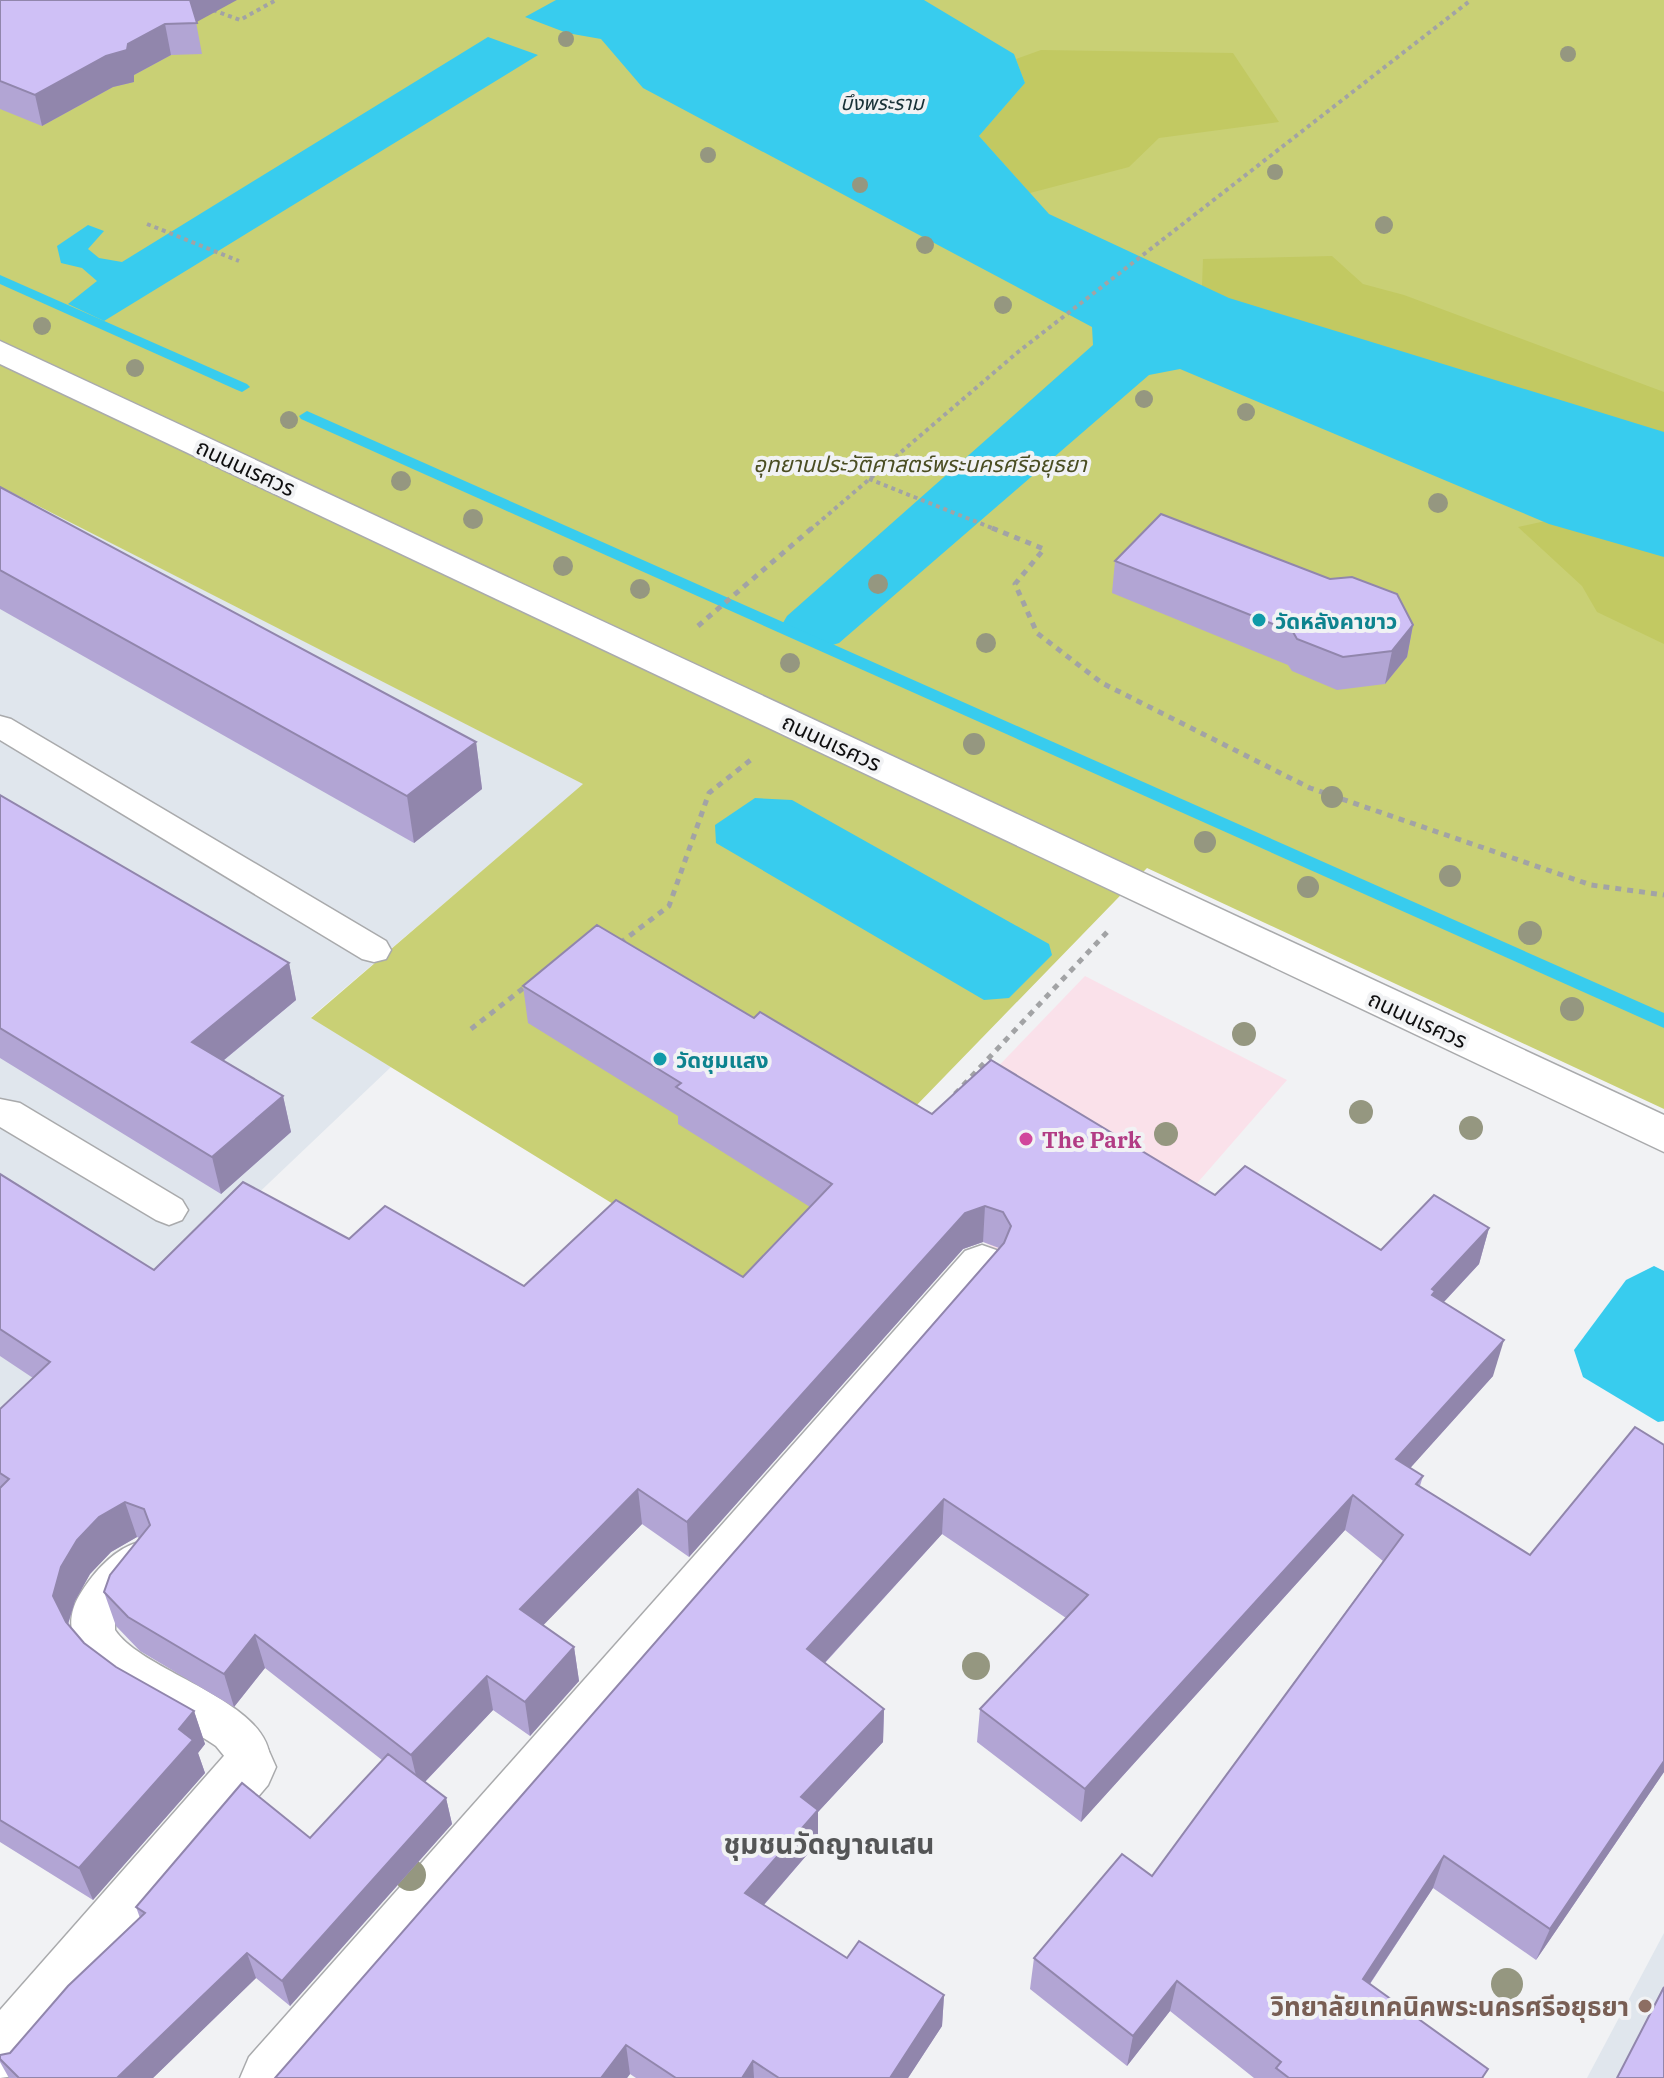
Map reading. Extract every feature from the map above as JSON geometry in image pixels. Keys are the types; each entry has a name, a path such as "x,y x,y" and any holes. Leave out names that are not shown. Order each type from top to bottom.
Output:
{"street":[{"name":"ถนนนเรศวร","path":"0,351 1664,1135"},
{"path":"270,2078 982,1264"},
{"path":"0,2054 249,1767"}],"lane":[{"path":"0,726 374,950"},
{"path":"0,1113 7,1113 169,1210"},
{"path":"138,1558 93,1611 92,1631 105,1657 221,1724 246,1748 249,1767"}],"path":[{"path":"206,7 240,20 276,0"},
{"path":"708,617 868,478 1064,317 1471,0"},
{"path":"204,17 216,11"},
{"path":"147,224 239,261"},
{"path":"868,478 1044,549 1015,584 1037,633 1102,683 1310,788 1591,885 1664,895"},
{"path":"608,952 669,906 709,793 795,725"},
{"path":"953,1095 1147,891"},
{"path":"471,1029 537,977"}],"shaded area":[{"path":"0,486 584,784 311,1017 391,1067 0,1439"},
{"path":"1085,976 1287,1080 1091,1305 885,1184"},
{"name":"วิทยาลัยเทคนิคพระนครศรีอยุธยา","path":"1664,1933 1664,2078 1587,2078"}],"green space":[{"name":"อุทยานประวัติศาสตร์พระนครศรีอยุธยา","path":"0,0 1664,0 1664,1109 1147,868 743,1284 311,1018 583,784 5,489 0,492"},
{"path":"1041,50 1233,53 1279,122 1159,138 1129,167 1030,193 979,136 1025,83 1016,59"},
{"path":"1332,256 1363,284 1404,295 1664,392 1664,440 1200,340 1203,259"},
{"path":"1577,514 1664,543 1664,644 1597,612 1582,586 1518,527"}],"water":[{"name":"บึงพระราม","path":"556,0 924,0 1014,54 1025,83 979,136 1049,214 1229,298 1664,432 1664,557 1549,524 1180,369 1149,375 839,643 823,648 780,628 787,616 1093,345 1092,327 643,88 601,39 567,33 525,17"},
{"path":"488,37 538,55 104,321 68,304 97,281 82,268 61,263 57,246 88,225 104,231 88,249 99,258 122,262"},
{"path":"755,798 792,800 1049,944 1052,955 1009,998 984,1000 716,843 715,825"},
{"path":"1654,1266 1664,1271 1664,1421 1658,1422 1583,1377 1574,1350 1626,1280"}],"building":[{"path":"0,0 190,0 197,23 165,24 128,44 127,50 106,56 35,95 0,81"},
{"path":"0,487 476,742 407,796 0,570"},
{"path":"1161,514 1330,579 1352,577 1397,594 1413,625 1392,651 1343,657 1297,639 1293,632 1115,561"},
{"path":"0,795 289,963 192,1042 283,1096 212,1157 0,1028"},
{"path":"597,925 754,1018 760,1012 932,1114 991,1060 1215,1195 1245,1166 1381,1250 1434,1195 1489,1228 1432,1289 1435,1291 1432,1295 1504,1340 1396,1459 1423,1476 1416,1484 1530,1555 1635,1427 1664,1445 1664,1761 1550,1929 1444,1856 1363,1979 1488,2069 1482,2078 1289,2078 1276,2068 1281,2062 1177,1981 1133,2036 1034,1958 1122,1854 1152,1876 1403,1535 1353,1495 1085,1789 980,1709 1088,1595 944,1499 807,1649 884,1709 801,1797 818,1810 745,1893 847,1958 859,1941 944,1995 890,2078 779,2078 753,2061 742,2078 676,2078 626,2045 601,2078 275,2078 1004,1243 1011,1226 1003,1212 985,1206 965,1213 687,1522 638,1489 520,1609 574,1647 525,1702 487,1676 411,1755 255,1635 224,1674 128,1617 104,1592 110,1575 150,1525 144,1509 125,1502 99,1517 77,1540 61,1567 53,1596 66,1622 84,1643 116,1667 194,1711 179,1729 193,1740 79,1868 0,1820 0,1488 9,1479 0,1473 0,1409 50,1362 0,1329 0,1174 154,1270 243,1182 349,1239 385,1206 524,1286 616,1200 743,1277 832,1184 676,1087 681,1083 523,986"},
{"path":"388,1754 446,1798 282,1981 247,1953 117,2078 19,2078 0,2059 0,2055 10,2053 68,1986 145,1913 136,1907 242,1783 310,1838"},
{"path":"1664,1987 1664,2078 1617,2078"}],"waterway":[{"path":"0,279 242,387"},
{"path":"307,416 1664,1021"}],"place":[{"name":"วัดหลังคาขาว","path":"1259,620"},
{"name":"วัดชุมแสง","path":"660,1059"},
{"name":"The Park","path":"1026,1139"},
{"name":"วิทยาลัยเทคนิคพระนครศรีอยุธยา","path":"1645,2006"}],"district":[{"name":"ชุมชนวัดญาณเสน","path":"829,1843"}]}
